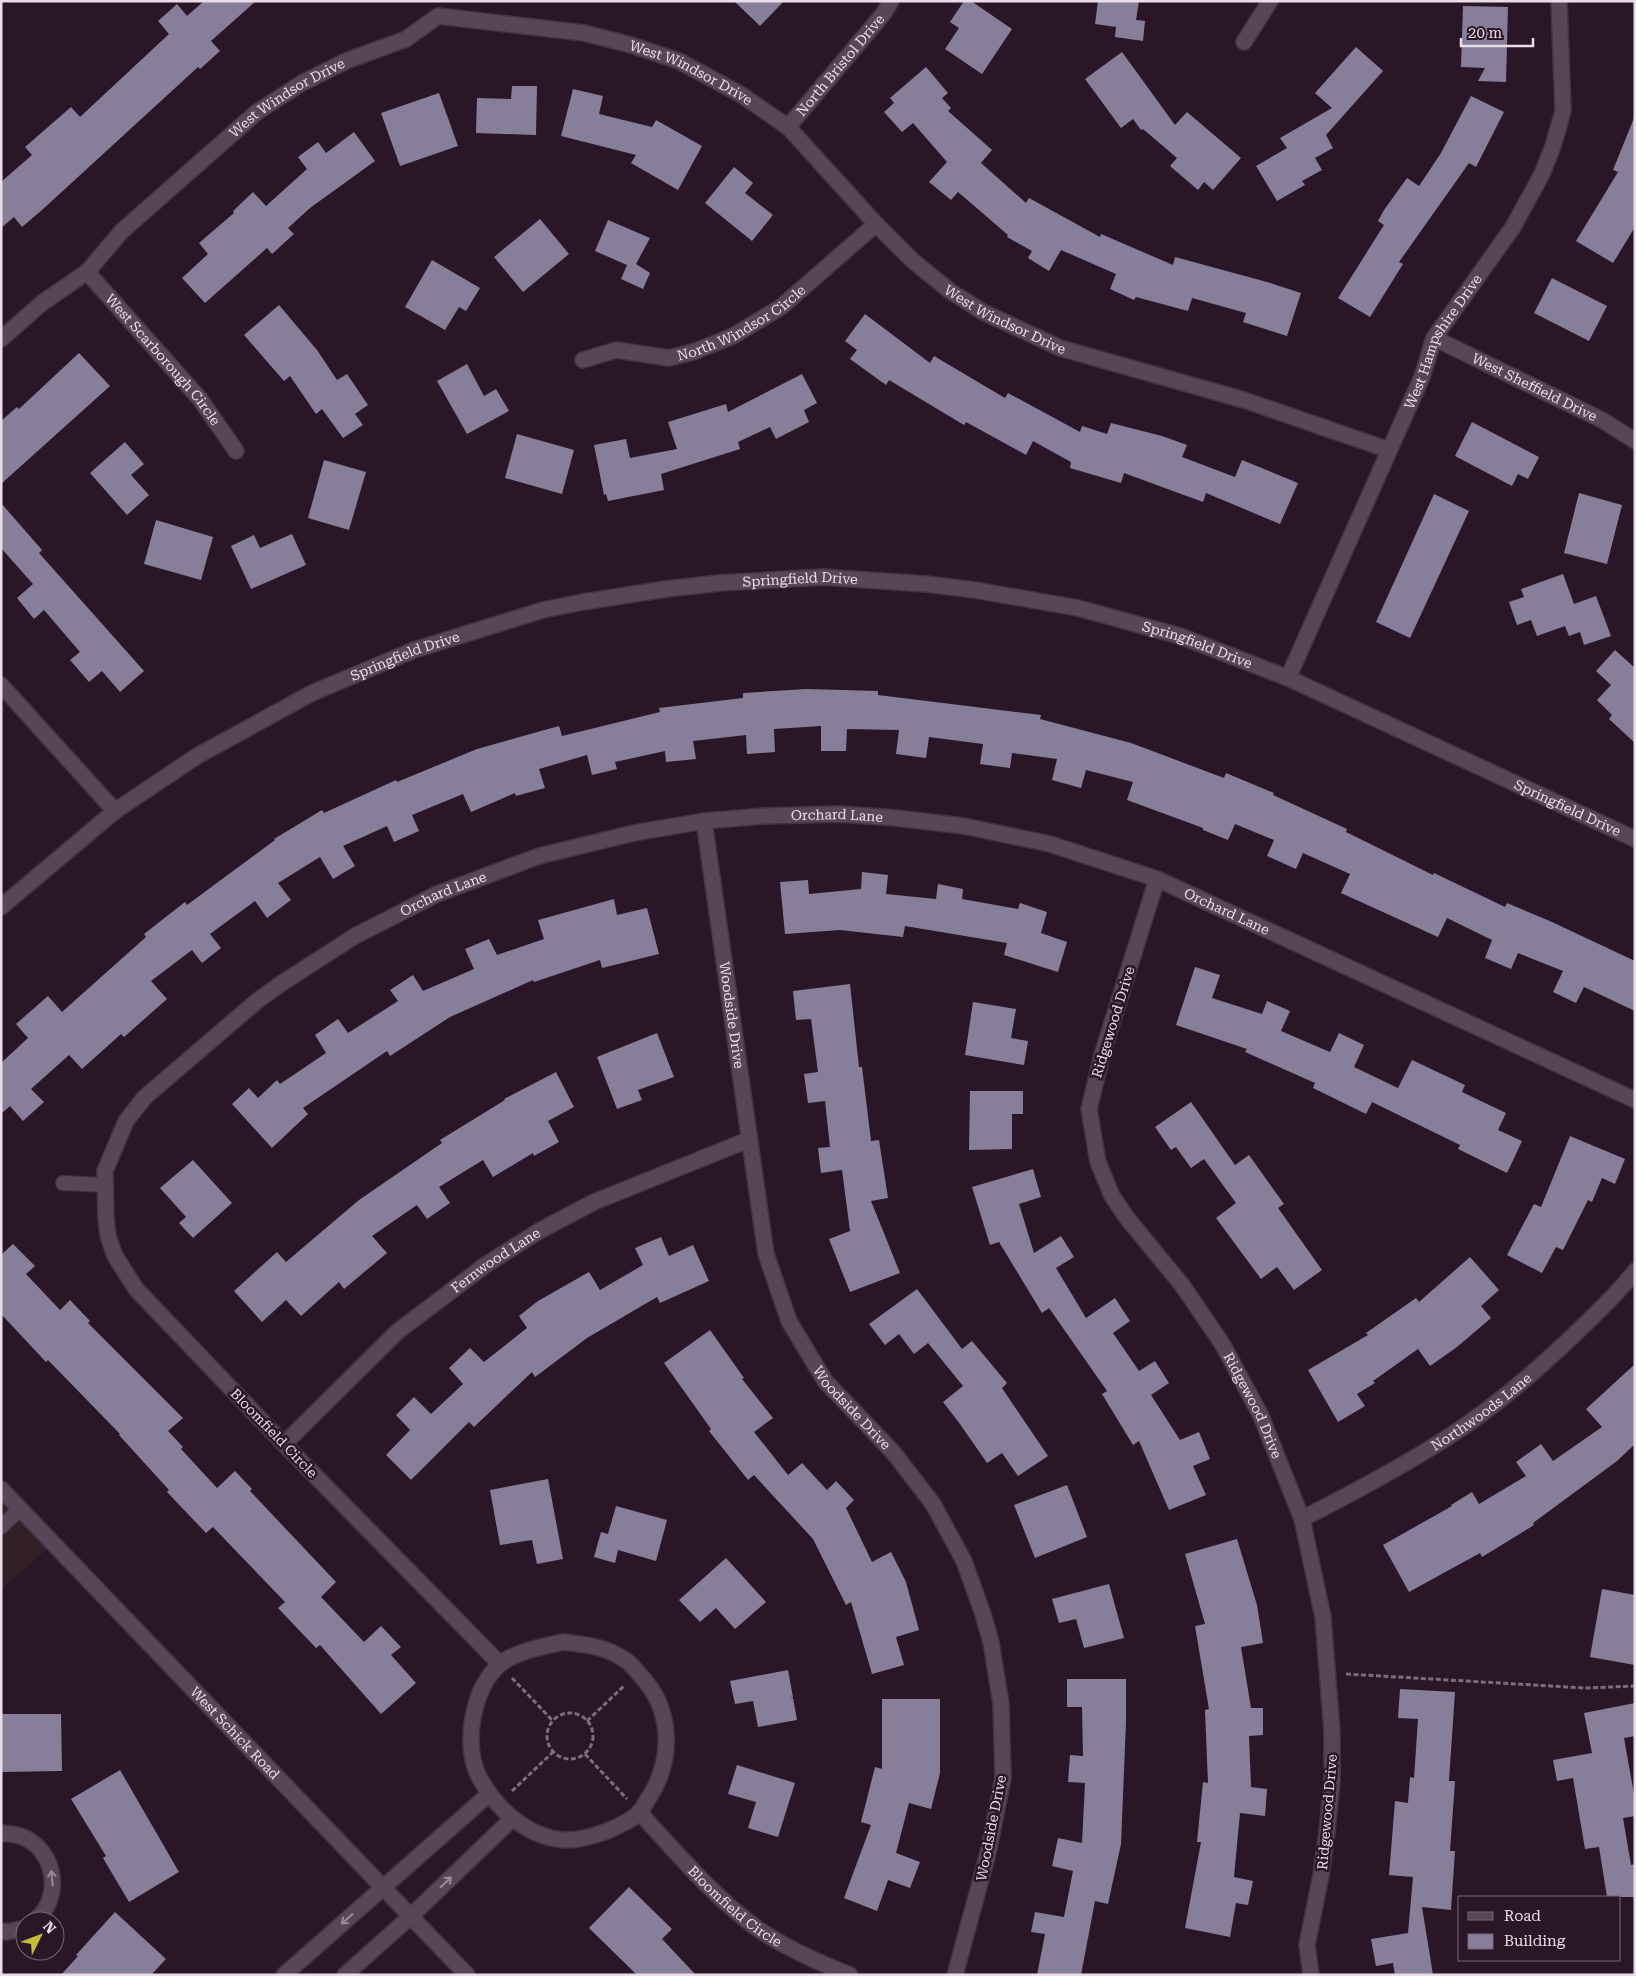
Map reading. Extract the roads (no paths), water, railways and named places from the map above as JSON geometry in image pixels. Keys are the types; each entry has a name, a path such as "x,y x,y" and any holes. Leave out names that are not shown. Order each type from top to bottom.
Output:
{"street":[{"name":"North Bristol Drive","path":"788,127 884,13 891,1"},
{"path":"1244,42 1270,1"},
{"name":"West Hampshire Drive","path":"1288,678 1422,377 1434,338 1513,227 1542,174 1554,146 1563,111 1559,1"},
{"name":"West Windsor Drive","path":"1,339 42,303 87,272 122,231 257,112 302,83 337,65 406,39 438,16 584,34 631,45 679,61 740,94 788,127 913,262 983,312 1060,348 1244,400 1389,450"},
{"name":"North Windsor Circle","path":"583,360 616,350 668,358 693,352 733,336 781,307 876,224"},
{"name":"West Scarborough Circle","path":"87,272 200,399 236,451"},
{"name":"West Sheffield Drive","path":"1434,338 1602,420 1635,441"},
{"name":"Springfield Drive","path":"1,908 115,811 227,738 312,693 414,650 543,610 674,588 719,583 823,577 926,584 975,590 1078,608 1180,636 1288,678 1635,839"},
{"path":"1,685 115,811"},
{"name":"Orchard Lane","path":"106,1178 126,1121 145,1097 257,1001 354,936 438,894 539,856 634,833 704,821 764,816 840,814 964,826 1050,844 1157,879 1635,1100"},
{"name":"Woodside Drive","path":"704,821 748,1140 766,1254 788,1321 825,1381 893,1452 933,1504 964,1560 991,1642 1001,1704 1003,1778 988,1853 956,1975"},
{"name":"Ridgewood Drive","path":"1157,879 1102,1055 1088,1109 1098,1162 1112,1196 1127,1218 1182,1285 1223,1345 1261,1416 1302,1520 1323,1618 1332,1732 1332,1781 1321,1875 1307,1945 1311,1975"},
{"name":"Fernwood Lane","path":"284,1444 397,1332 484,1266 539,1231 594,1202 748,1140"},
{"name":"Bloomfield Circle","path":"106,1178 108,1236 115,1256 136,1289 284,1444 500,1664"},
{"name":"Northwoods Lane","path":"1302,1520 1446,1439 1483,1412 1543,1365 1600,1309 1635,1271"},
{"name":"West Schick Road","path":"1,1490 468,1975"},
{"path":"563,1642 597,1646 628,1662 638,1672 652,1687 665,1719 667,1753 656,1786 640,1812 615,1828 592,1837 567,1840 542,1836 512,1820 493,1800 473,1765 471,1742 474,1713 484,1686 500,1664 529,1650 563,1642"},
{"path":"284,1975 383,1887 493,1800"},
{"name":"Bloomfield Circle","path":"640,1812 718,1896 755,1926 801,1953 850,1975"},
{"path":"345,1975 411,1916 512,1820"},
{"path":"1,1834 21,1836 38,1846 49,1862 54,1881 51,1900 44,1911"},
{"path":"1,1931 15,1930"}],"lane":[{"path":"63,1183 106,1178"},
{"path":"1,1527 20,1509"}]}
